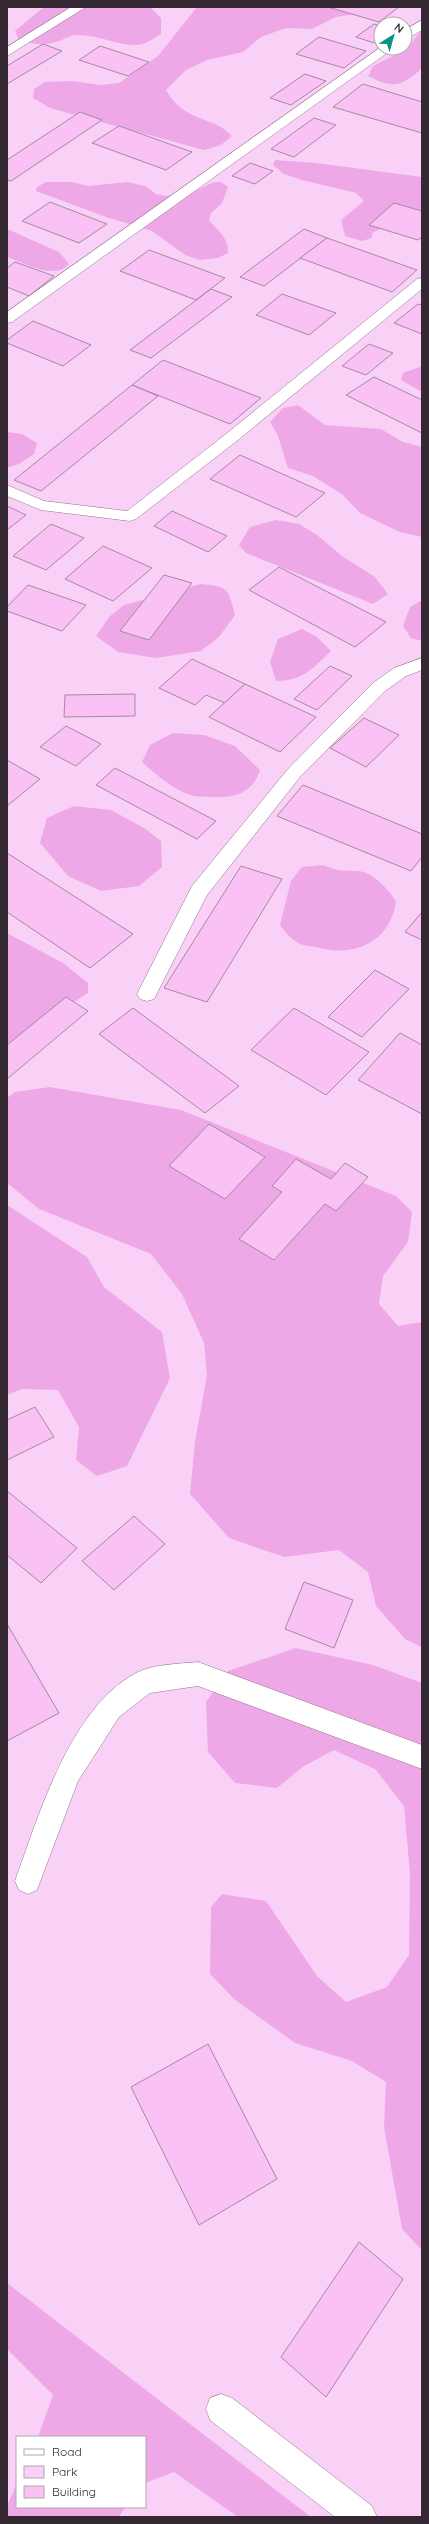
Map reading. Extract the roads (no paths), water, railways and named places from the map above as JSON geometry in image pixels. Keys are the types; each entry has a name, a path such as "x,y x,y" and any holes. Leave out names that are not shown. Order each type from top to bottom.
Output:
{"lane":[{"path":"7,52 80,7"},
{"path":"413,30 422,24"},
{"path":"7,319 377,56"},
{"path":"7,490 41,505 130,516 232,437 422,282"},
{"path":"147,994 198,891 294,773 379,687 400,672 422,664"},
{"path":"28,1881 66,1774 110,1708 144,1682 167,1677 198,1674 422,1757"},
{"path":"220,2409 361,2517"}]}
